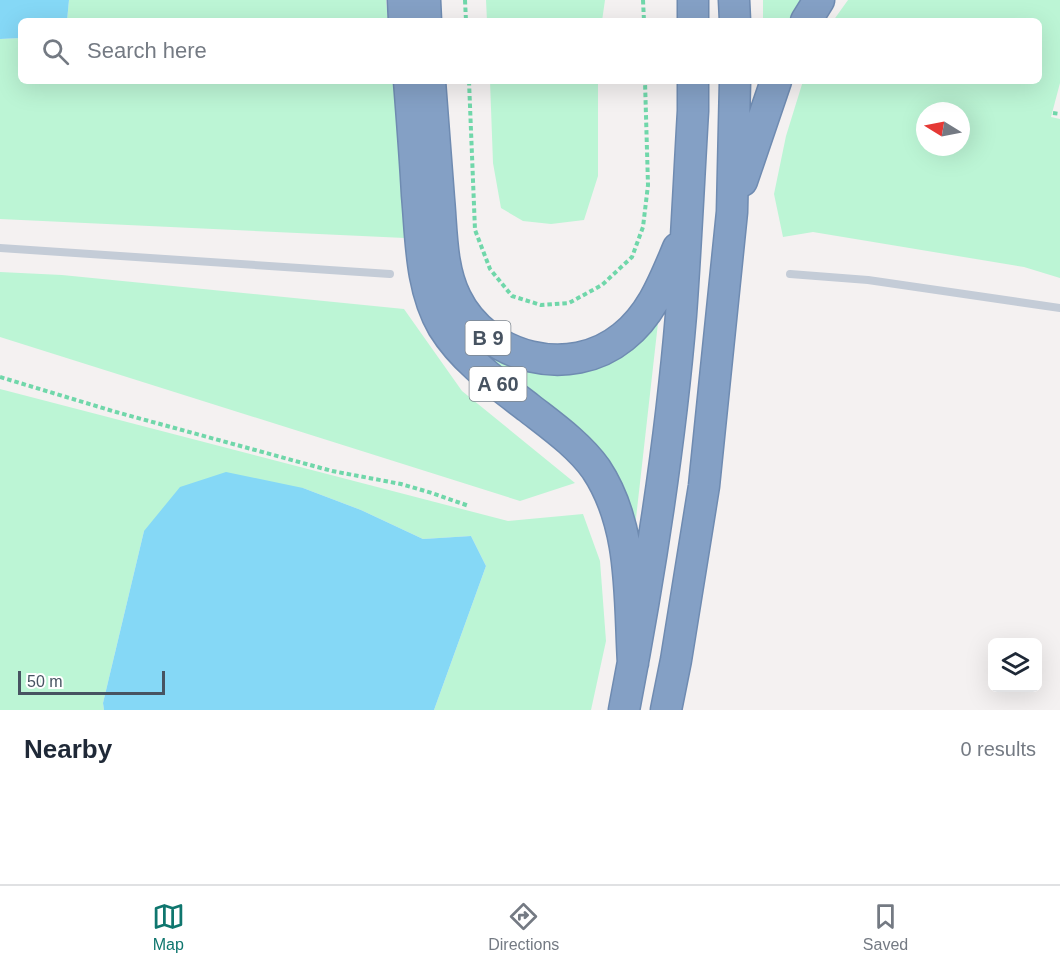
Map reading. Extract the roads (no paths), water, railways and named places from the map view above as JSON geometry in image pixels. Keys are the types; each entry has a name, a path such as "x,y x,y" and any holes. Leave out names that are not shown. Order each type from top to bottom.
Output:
{"highway":[{"path":"403,0 404,18"},
{"path":"424,0 426,18"},
{"path":"693,0 693,18"},
{"path":"734,0 735,18"},
{"path":"808,18 819,0"},
{"name":"A 60","path":"409,84 422,249 426,279 437,315 453,340 478,367 571,442 595,468 604,483 612,498 623,535 627,561 633,663"},
{"name":"B 9","path":"430,84 442,233 448,275 463,310 493,342 522,355 554,359 590,354 612,344 634,327 656,299 686,229"},
{"name":"A 60","path":"624,710 654,538 681,316 693,84"},
{"path":"666,710 704,486 732,212 735,84"},
{"path":"732,212 775,84"}],"lane":[{"path":"0,248 390,274"},
{"path":"790,274 868,280 1060,308"}],"water":[{"path":"0,0 69,0 67,18 18,18 18,38 0,39"},
{"path":"226,472 303,488 361,510 423,539 471,536 486,566 434,710 104,710 103,703 144,531 180,487"}]}
